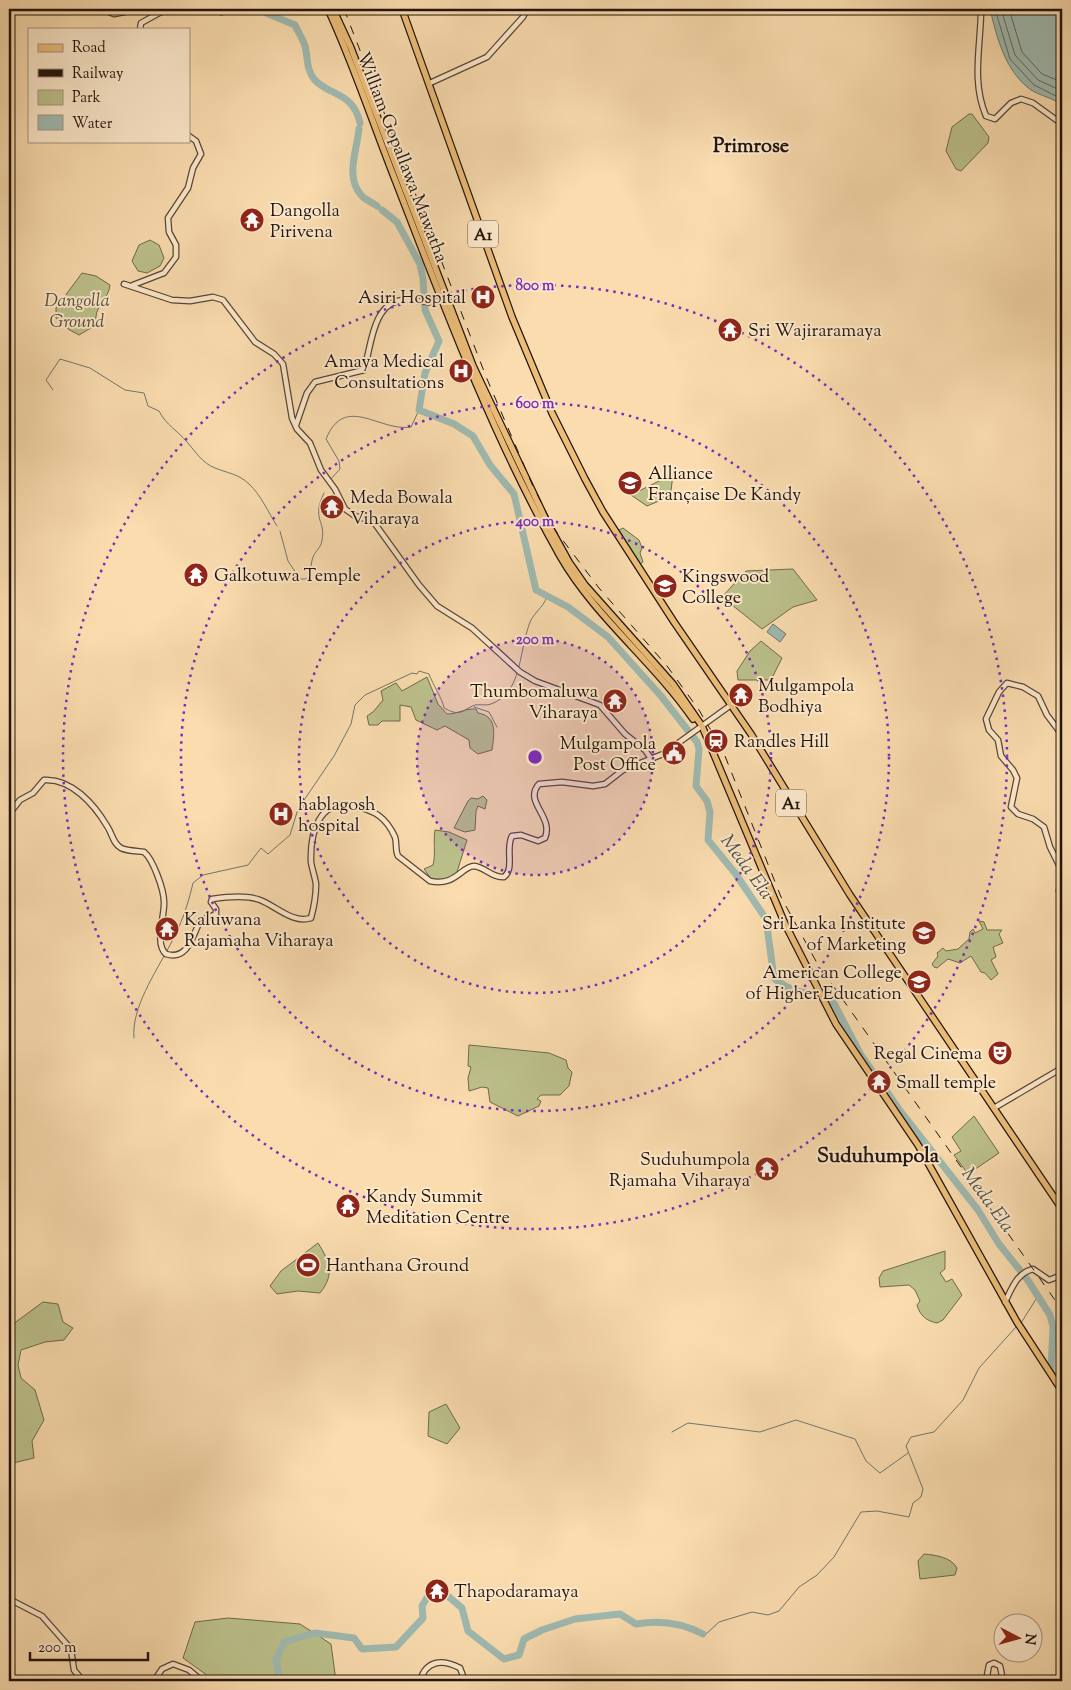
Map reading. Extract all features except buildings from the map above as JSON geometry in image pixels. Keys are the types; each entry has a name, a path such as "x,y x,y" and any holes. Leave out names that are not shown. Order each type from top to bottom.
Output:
{"main road":[{"name":"William Gopallawa Mawatha","path":"328,9 444,299"},
{"name":"William Gopallawa Mawatha","path":"333,9 488,412 561,558 601,612 666,682 712,748 777,906 850,1048 918,1145 1016,1322 1062,1391"},
{"name":"A1","path":"402,9 512,317 568,446 603,512 731,704 850,895 1062,1209"}],"street":[{"path":"102,9 114,14 120,14 140,9"},
{"path":"140,28 141,23 161,12 174,9"},
{"path":"212,9 228,12 232,9"},
{"path":"430,83 487,57 523,17 527,9"},
{"path":"981,9 977,70 982,106 986,116 996,119 1011,103 1021,99 1033,103 1062,124"},
{"path":"133,285 164,273 176,257 176,245 169,232 168,218 188,188 193,168 201,154 196,141 190,137"},
{"path":"124,284 133,285 172,300 190,301 213,296 223,300 255,342 274,354 284,364 292,418 310,443 320,470 335,489 345,509 355,516 373,521 419,585 437,606 472,628 520,672 535,681 600,705 625,734 645,750 652,760"},
{"path":"296,425 307,393 315,382 364,370 375,326 391,305 403,300 433,304 444,299"},
{"path":"1062,735 1047,715 1038,696 1023,687 1007,683 999,692 986,719 989,730 998,740 1001,756 1013,770 1016,778 1011,807 1018,814 1033,819 1044,827 1050,847 1062,871 1059,891 1062,897"},
{"path":"9,814 20,800 33,793 44,780 53,780 67,784 82,795 108,827 116,844 122,849 144,852 152,862 164,899 160,924 165,953 178,954 190,946 200,921 216,914 216,909 211,902 212,899 257,899 284,914 307,920 311,918 316,894 316,883 311,862 316,827 327,810 338,804 373,810 378,814 394,836 398,856 430,881 436,882 453,879 474,866 498,878 507,876 509,870 508,846 512,836 521,835 538,841 543,840 547,833 547,822 535,803 535,789 539,784 562,782 593,786 605,784 623,770 652,760 686,738 731,704"},
{"path":"994,1108 1062,1068"},
{"path":"1005,1302 1020,1275 1026,1271 1033,1269 1049,1280 1062,1275"},
{"path":"9,1599 42,1616 71,1649 74,1670 83,1681"},
{"path":"420,1681 424,1670 433,1663 448,1662 460,1668 465,1681"},
{"path":"986,1681 989,1665 994,1663 1000,1666 1002,1681"},
{"path":"154,1681 162,1669 173,1664 189,1670 202,1681"}],"green space":[{"path":"969,114 972,114 989,137 988,143 961,171 956,169 946,151 952,127"},
{"path":"150,240 159,245 164,258 160,266 147,273 138,271 132,261 139,245"},
{"name":"Dangolla Ground","path":"82,273 96,276 110,285 107,295 97,312 96,325 79,335 68,329 56,318 56,308"},
{"path":"673,474 671,491 659,501 647,506 631,495"},
{"path":"623,528 639,540 642,548 640,553 643,562 640,564 619,530"},
{"path":"793,569 817,600 793,607 762,629 722,597 746,571"},
{"path":"761,641 782,658 771,680 738,680 737,671 750,651"},
{"path":"427,677 438,704 447,714 476,709 478,713 489,718 493,727 492,750 478,754 470,748 469,740 445,726 437,730 416,720 411,707 400,705 400,721 382,721 378,725 369,725 367,716 383,700 381,691 396,683 402,691"},
{"path":"483,796 487,800 485,809 478,806 475,830 465,832 454,828 468,801 471,798 478,799"},
{"path":"435,830 449,832 467,840 456,875 440,881 432,880 424,869 433,865"},
{"path":"979,921 984,922 987,930 1002,930 999,934 1003,943 993,947 996,957 991,960 998,974 991,980 985,973 981,972 971,956 960,963 948,959 937,968 934,967 932,964 938,956 937,953 943,948 946,951 958,949 969,939 970,932 973,929 975,933 983,929"},
{"path":"469,1045 549,1053 566,1060 568,1068 572,1072 569,1086 560,1095 541,1095 537,1099 541,1101 539,1106 518,1116 490,1102 488,1088 482,1087 469,1091 468,1078 471,1067 468,1066"},
{"path":"974,1116 999,1153 968,1174 954,1155 961,1151 952,1137"},
{"name":"Hanthana Ground","path":"318,1243 328,1262 329,1268 328,1280 320,1293 298,1291 277,1294 270,1286 281,1271"},
{"path":"945,1251 945,1269 940,1273 946,1282 952,1279 962,1295 943,1320 937,1323 930,1321 922,1315 917,1305 920,1301 915,1290 909,1285 880,1287 879,1278 883,1271"},
{"path":"43,1302 58,1304 63,1322 73,1328 64,1340 45,1342 21,1350 18,1365 21,1378 35,1390 44,1420 32,1441 34,1458 9,1464 9,1327"},
{"path":"446,1404 460,1428 447,1444 428,1436 429,1412"},
{"path":"924,1554 938,1556 951,1561 957,1568 955,1575 920,1579 918,1561"},
{"path":"228,1618 300,1624 331,1644 336,1681 215,1681 183,1658 195,1622"}],"water":[{"path":"990,9 1062,9 1062,105 1031,90 1008,64 999,42"},
{"path":"773,624 786,634 780,642 767,632"}],"waterway":[{"name":"Meda Ela","path":"263,9 266,13 295,25 305,46 311,75 326,89 346,99 357,113 360,123"},
{"name":"Meda Ela","path":"359,129 353,163 354,180 356,188 361,195 377,206"},
{"name":"Meda Ela","path":"382,210 397,222 420,264 425,310 439,341 425,373 419,410 454,424 473,436 490,465 514,494 536,590 568,607 608,637 661,696 697,742 699,749 696,786 707,801 710,812 708,840 735,873 766,919 774,978 787,987 800,992 828,992 861,1055 901,1112 978,1210 999,1244 1027,1279 1050,1315 1053,1327 1051,1372 1062,1386"},
{"path":"53,390 46,380 60,359 90,368 125,390 144,393 148,406 159,411 165,420 203,460 210,466 233,474 249,484 261,498 277,526"},
{"path":"330,480 340,469 339,461 326,439 334,425 343,418 353,416 387,425 411,427 419,410"},
{"path":"280,531 288,561 300,579 306,579 310,572 313,557 321,543 323,533 319,509 324,493"},
{"path":"134,1038 134,1026 140,1003 178,930 193,883 203,875 248,865 261,848 268,854 290,835 298,809 334,756 351,724 355,705 365,695 412,673 417,674 419,671 429,674 444,708 454,712 457,713 475,705 489,705 501,699 509,691 514,681 530,621 547,597"},
{"path":"474,707 489,712 497,727"},
{"path":"1021,1323 1038,1296"},
{"path":"706,1634 719,1622 752,1612 768,1615 779,1611 799,1587 817,1575 834,1557 861,1512 877,1511 909,1517 913,1503 921,1497 923,1489 906,1446 911,1437 934,1432 963,1400 979,1368 1016,1327"},
{"path":"672,1432 688,1423 760,1432 796,1420 855,1439 866,1461 880,1473 908,1453"},
{"path":"280,1681 276,1660 284,1642 315,1633 354,1638 362,1649 396,1647 423,1618 422,1606 430,1593 436,1591 443,1592 462,1608 468,1631 504,1659 519,1655 524,1639 542,1630 575,1619 620,1614 636,1624 670,1623 687,1627 703,1634"}],"railway":[{"path":"344,9 487,379 532,484 555,530 599,588 667,666 699,710 723,751 781,897 817,963 1062,1310"}],"place":[{"name":"Dangolla Pirivena","path":"252,220"},
{"name":"Asiri Hospital","path":"483,297"},
{"name":"Sri Wajiraramaya","path":"730,330"},
{"name":"Amaya Medical Consultations","path":"461,371"},
{"name":"Alliance Française De Kandy","path":"630,483"},
{"name":"Meda Bowala Viharaya","path":"332,507"},
{"name":"Galkotuwa Temple","path":"196,575"},
{"name":"Kingswood College","path":"665,586"},
{"name":"Mulgampola Bodhiya","path":"741,695"},
{"name":"Thumbomaluwa Viharaya","path":"615,701"},
{"name":"Randles Hill","path":"716,741"},
{"name":"Mulgampola Post Office","path":"674,753"},
{"name":"hablagosh hospital","path":"281,814"},
{"name":"Kaluwana Rajamaha Viharaya","path":"167,929"},
{"name":"Sri Lanka Institute of Marketing","path":"924,933"},
{"name":"American College of Higher Education","path":"919,982"},
{"name":"Regal Cinema","path":"1000,1053"},
{"name":"Small temple","path":"879,1082"},
{"name":"Suduhumpola Rjamaha Viharaya","path":"767,1169"},
{"name":"Kandy Summit Meditation Centre","path":"348,1206"},
{"name":"Hanthana Ground","path":"308,1265"},
{"name":"Thapodaramaya","path":"437,1591"}],"district":[{"name":"Primrose","path":"751,145"},
{"name":"Suduhumpola","path":"878,1155"}]}
